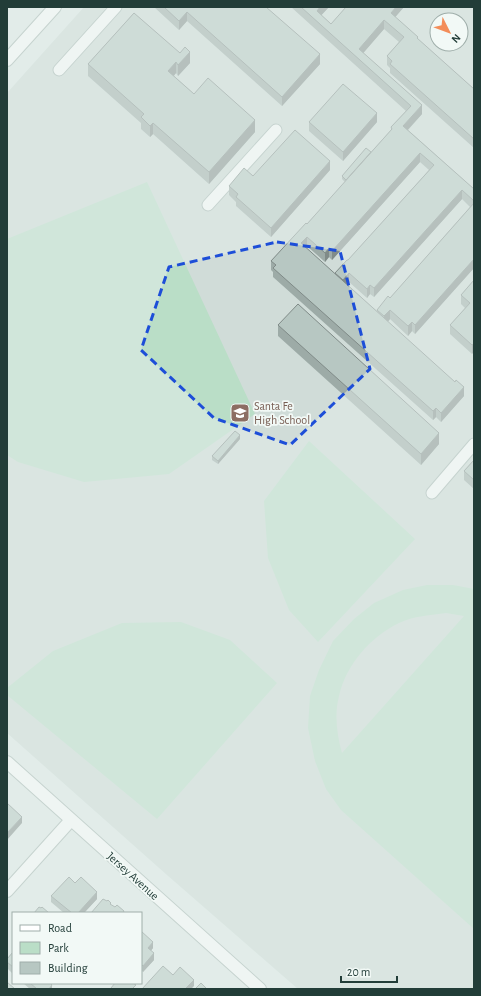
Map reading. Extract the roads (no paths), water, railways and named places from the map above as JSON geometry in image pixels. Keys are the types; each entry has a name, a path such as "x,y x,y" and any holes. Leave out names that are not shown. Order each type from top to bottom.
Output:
{"street":[{"path":"7,60 55,7"},
{"name":"Jersey Avenue","path":"7,762 260,989"},
{"path":"7,891 71,820"}],"lane":[{"path":"59,70 116,7"},
{"path":"208,205 276,130"},
{"path":"432,493 474,444"}],"place":[{"name":"Santa Fe High School","path":"240,413"}]}
